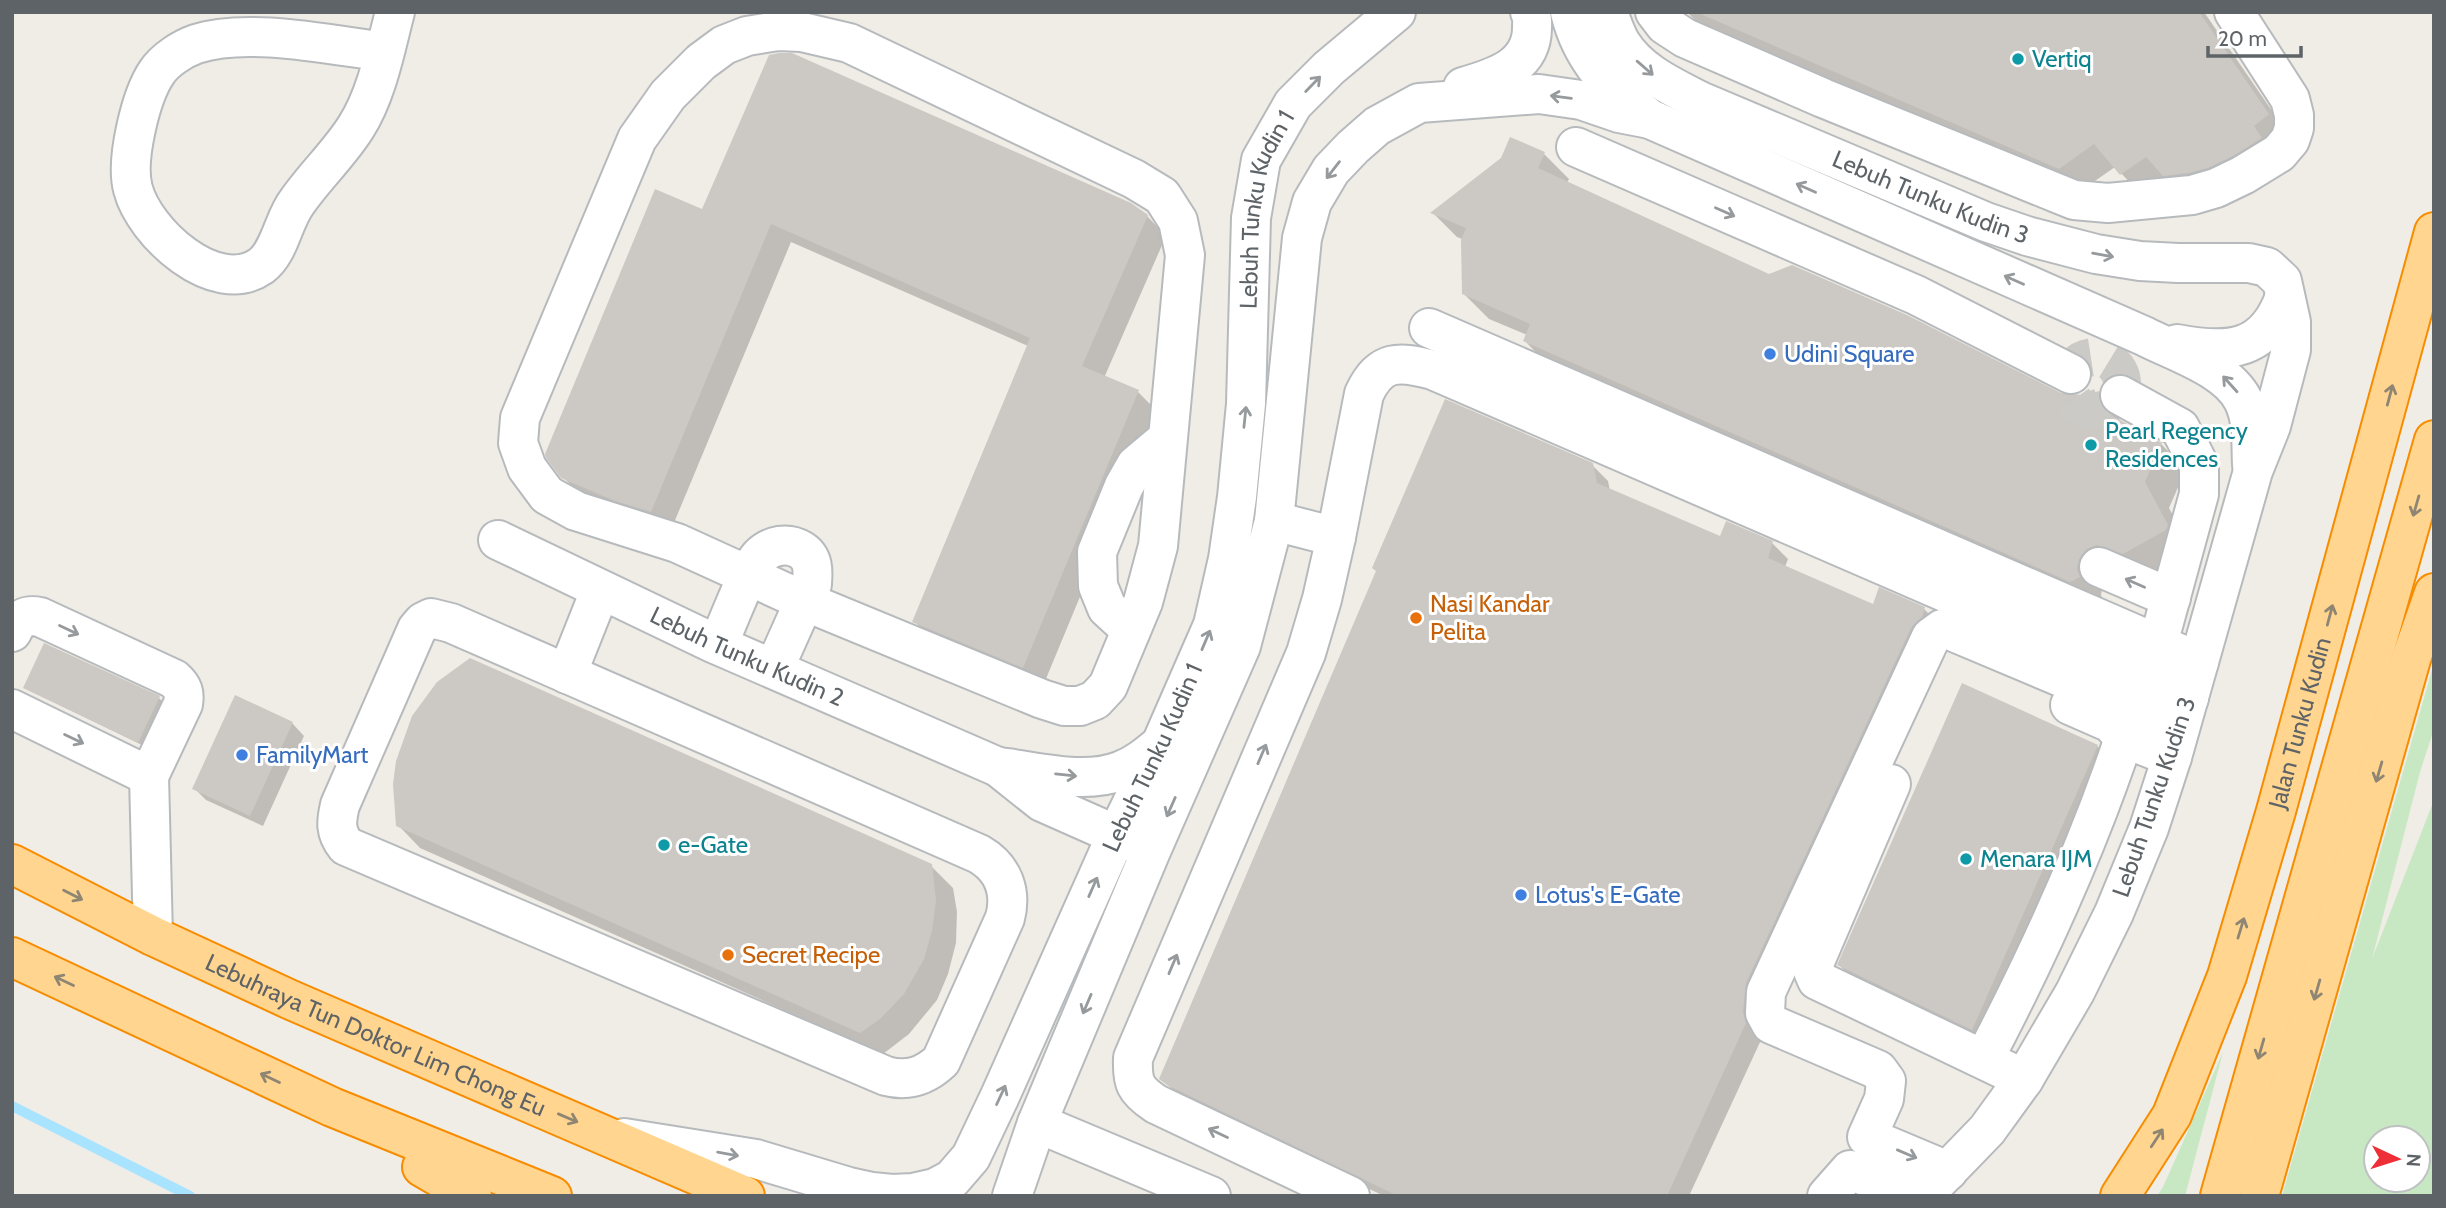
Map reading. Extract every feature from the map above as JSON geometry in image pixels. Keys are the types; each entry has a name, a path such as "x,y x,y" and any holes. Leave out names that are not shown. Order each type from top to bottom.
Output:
{"highway":[{"name":"Jalan Tunku Kudin","path":"2120,1196 2172,1115 2227,976 2280,798 2434,232"},
{"name":"Jalan Tunku Kudin","path":"2220,1196 2434,440"},
{"path":"2259,1196 2411,659 2434,593"},
{"path":"2300,913 2361,745 2411,659"},
{"name":"Lebuhraya Tun Doktor Lim Chong Eu","path":"12,864 153,936 291,1000 745,1196"},
{"path":"12,957 332,1107 552,1196"},
{"path":"332,1107 422,1167 472,1196"},
{"path":"422,1167 485,1196"}],"street":[{"path":"385,52 251,36 224,38 194,45 174,56 158,70 145,94 132,157 132,186 139,208 154,229 193,262 215,273 232,276 248,273 263,264 295,205 356,127 369,100 385,52 395,12"},
{"name":"Lebuh Tunku Kudin 1","path":"612,1137 756,1159 872,1192 913,1193 935,1188 952,1179 971,1157 1213,625 1228,559 1247,404 1251,218 1261,160 1293,104 1329,68 1396,12"},
{"path":"1419,103 1498,75 1518,63 1527,53 1532,41 1530,12"},
{"name":"Lebuh Tunku Kudin 3","path":"1570,12 1585,50 1599,74 1623,99 1650,119 2144,337 2221,374 2243,400 2249,419 2253,471"},
{"name":"Lebuh Tunku Kudin 3","path":"1608,12 1621,43 1640,65 1661,81 1700,101 1986,222 2041,240 2140,261 2249,263 2267,267 2282,281 2291,322 2291,350 2271,426 2253,471 2149,828 2114,912 2075,992 2024,1079 1987,1130 1935,1184"},
{"path":"1655,12 1665,25 1685,38 1823,98 2059,194 2108,203 2204,193 2243,175 2279,152 2290,141 2294,128 2290,99 2234,12"},
{"path":"778,31 802,32 849,43 1075,150 1162,196 1178,221 1185,255 1158,545 1143,602 1108,686 1095,700 1080,706 1064,706 945,660 749,576 677,543 576,511 547,495 527,468 519,443 520,418 638,139 668,95 701,62 724,45 747,36 778,31"},
{"name":"Lebuh Tunku Kudin 1","path":"1012,1196 1037,1124 1151,851 1241,646 1274,521 1301,238 1312,202 1331,170 1353,147 1377,126 1419,103 1539,94 1581,100 1619,113 1650,119"},
{"path":"1662,185 1685,135"},
{"path":"1576,148 1914,300 2071,374"},
{"path":"2041,240 2059,194"},
{"path":"1914,300 1939,247"},
{"name":"Lebuh Tunku Kudin 3","path":"2144,337 2219,349 2240,346 2257,339 2269,328 2279,314 2285,296"},
{"path":"1429,328 2158,644"},
{"path":"1350,1196 1156,1104 1140,1093 1132,1077 1133,1058 1306,653 1336,537 1364,394 1372,376 1388,365 1412,364 1433,370 2185,711"},
{"path":"2120,395 2180,428 2199,465 2199,494 2158,644 2185,711"},
{"path":"1131,630 1107,608 1098,586 1097,552 1124,486 1136,466 1167,439"},
{"path":"1274,521 1336,537"},
{"name":"Lebuh Tunku Kudin 2","path":"498,540 718,645 998,767 1042,802 1151,851"},
{"path":"2113,560 2174,586"},
{"path":"718,645 749,576"},
{"path":"567,674 600,591"},
{"path":"775,668 804,601"},
{"path":"12,632 22,618 30,615 40,617 174,679 181,685 185,694 183,704 149,776 153,936"},
{"path":"431,618 440,620 567,674 966,849 994,865 1005,884 1008,898 1005,918 942,1061 923,1075 899,1079 886,1076 346,846 338,834 336,821 340,805 422,622 431,618"},
{"path":"1935,1184 1867,1137 1884,1099 1886,1081 1878,1070 1771,1024 1765,1013 1766,992 1931,636 1942,629 1949,630 2185,711"},
{"path":"2024,1079 1827,986 1817,980 1813,971 1816,959 1940,667 1948,659 1959,657 1969,660 2111,723 2124,738"},
{"path":"12,709 149,776"},
{"path":"1984,1059 2027,976 2054,916 2124,738 2185,711"},
{"name":"Lebuh Tunku Kudin 2","path":"998,767 1073,776 1101,776 1131,766 1161,744"},
{"path":"1037,1124 1211,1196"},
{"path":"1838,1183 1913,1196"}],"green space":[{"path":"2434,663 2434,729 2420,772 2372,959 2434,800 2434,1196 2282,1196"},
{"path":"2223,1052 2185,1196 2157,1196 2163,1187"}],"building":[{"name":"Vertiq","path":"1696,12 2199,12 2269,114 2254,126 2262,138 2208,168 2163,176 2146,157 2120,175 2094,144 2059,169"},
{"path":"792,53 1131,203 1148,215 1082,366 1139,390 1023,668 912,622 1030,338 771,224 651,512 615,501 561,478 546,458 545,454 655,189 702,209 769,55"},
{"name":"Udini Square","path":"1510,137 1545,152 1538,168 1769,274 1792,265 1907,315 2061,393 2083,395 2094,389 2101,406 2109,414 2162,443 2145,482 2168,525 2166,530 2123,554 2097,545 2087,549 2079,559 2077,569 2080,577 2070,582 1523,341 1530,324 1462,294 1461,240 1466,228 1430,213 1501,158"},
{"name":"Lotus's E-Gate","path":"1445,399 1593,463 1597,483 1720,536 1726,521 1773,541 1768,558 1873,604 1879,587 1925,607 1922,617 1911,628 1746,983 1743,1012 1746,1023 1667,1196 1398,1196 1159,1079 1376,571 1372,568"},
{"path":"44,643 160,696 138,743 23,688"},
{"name":"e-Gate","path":"470,658 932,864 936,901 932,931 924,959 904,994 880,1019 860,1033 396,826 393,784 396,761 412,716 437,682"},
{"name":"Menara IJM","path":"1962,683 2098,745 1972,1030 1837,965"},
{"name":"FamilyMart","path":"235,695 293,722 250,816 192,789"}],"waterway":[{"path":"12,1106 190,1196"}],"tunnel":[{"path":"2095,357 2114,365 2122,384 2114,403 2095,411 2076,403 2068,384 2076,365 2095,357"}],"place":[{"name":"Vertiq","path":"2018,59"},
{"name":"Udini Square","path":"1770,354"},
{"name":"Pearl Regency Residences","path":"2091,445"},
{"name":"Nasi Kandar Pelita","path":"1416,618"},
{"name":"FamilyMart","path":"242,755"},
{"name":"e-Gate","path":"664,845"},
{"name":"Menara IJM","path":"1966,859"},
{"name":"Lotus's E-Gate","path":"1521,895"},
{"name":"Secret Recipe","path":"728,955"}]}
